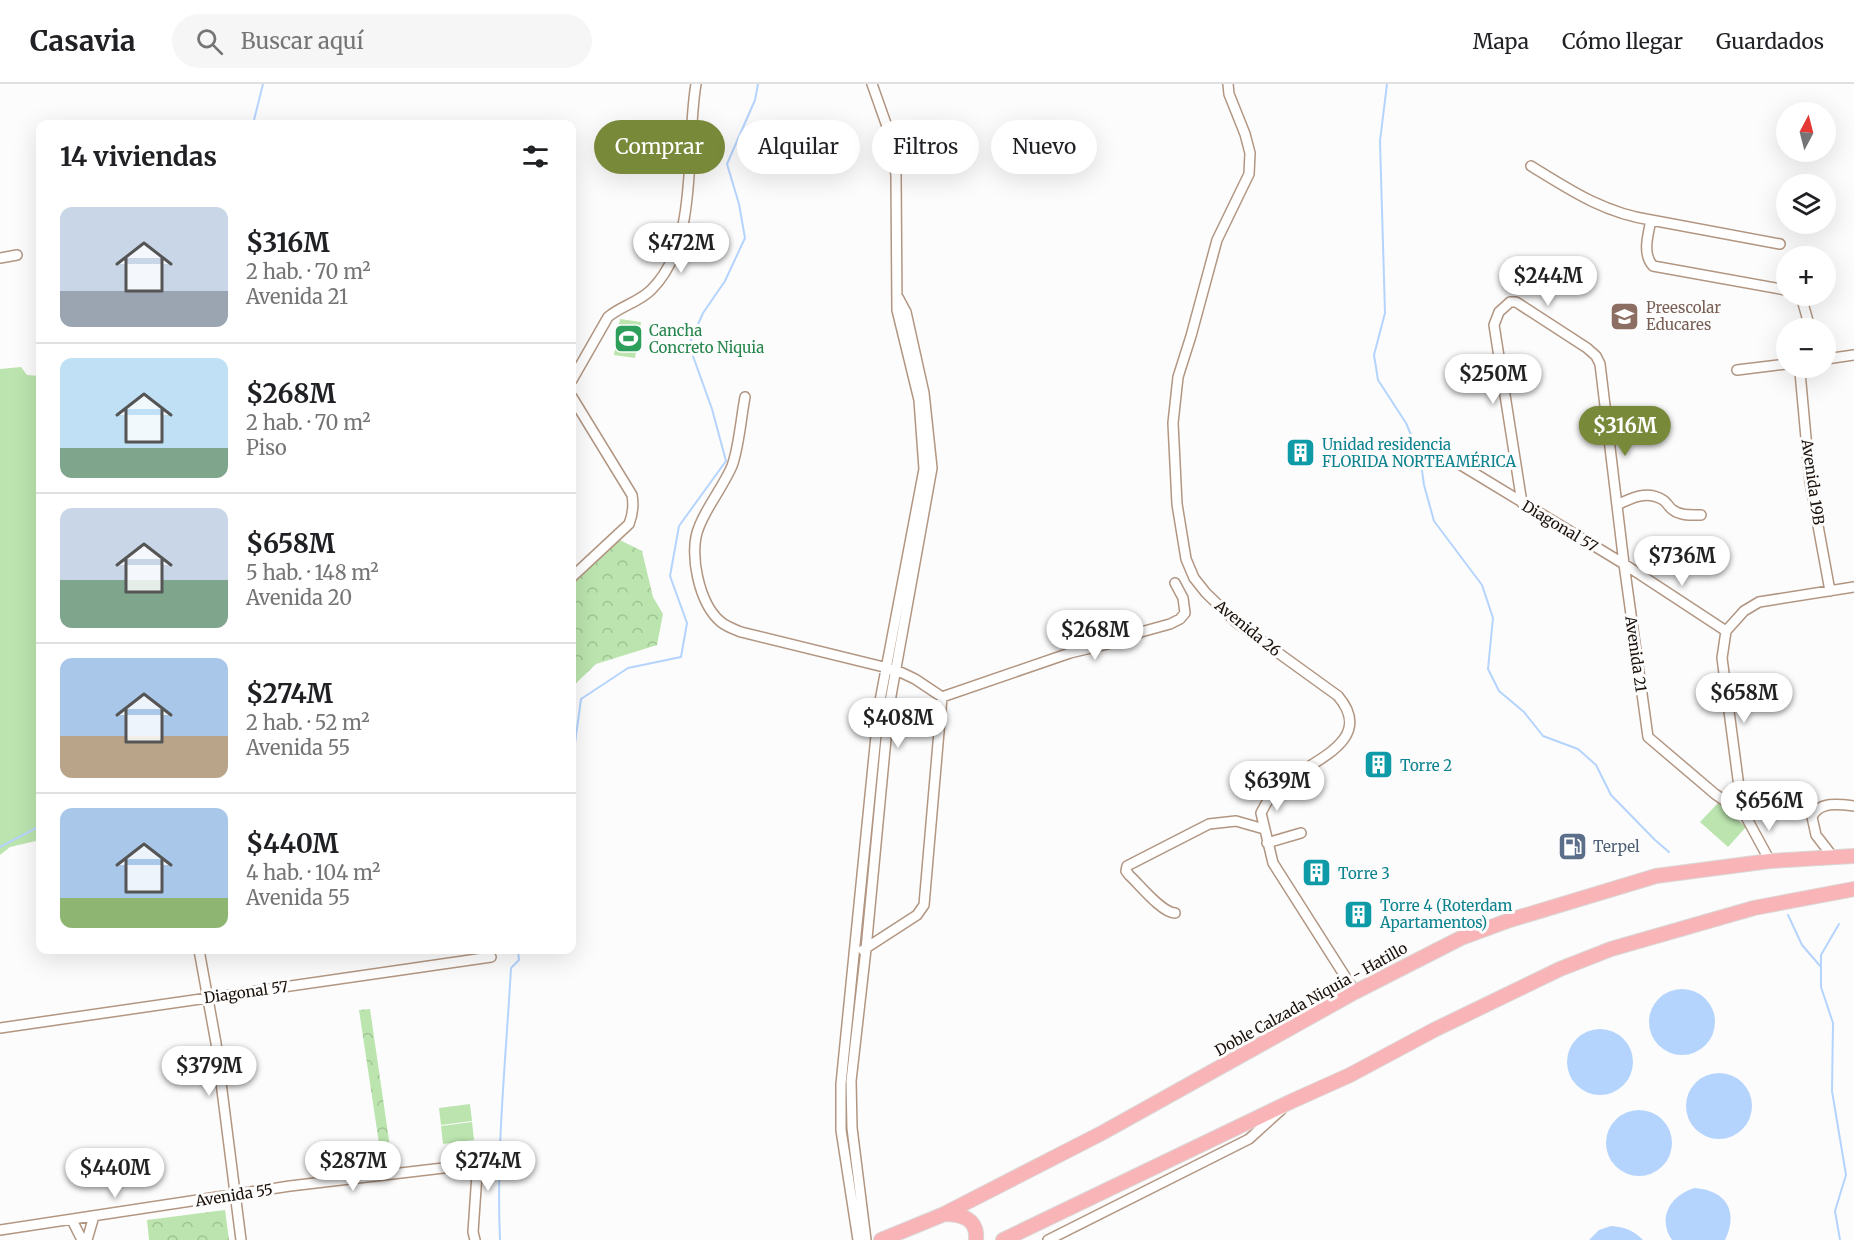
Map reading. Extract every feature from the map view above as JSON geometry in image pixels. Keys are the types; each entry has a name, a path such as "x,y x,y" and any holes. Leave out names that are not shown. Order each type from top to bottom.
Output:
{"highway":[{"name":"Doble Calzada Niquia - Hatillo","path":"881,1240 942,1215 1102,1133 1355,992 1461,938 1510,920 1641,880 1692,870 1770,861 1854,856"},
{"path":"1003,1240 1350,1075 1434,1030 1560,969 1611,950 1754,908 1850,890"},
{"path":"942,1215 956,1214 966,1217 973,1224 977,1233 976,1240"}],"street":[{"path":"576,373 608,317 649,292 669,268 680,238 687,194 696,84"},
{"path":"858,1240 841,1130 841,1084 879,706 891,669 923,524 932,468 924,393 906,312 897,295 896,175 889,132 873,84"},
{"name":"Avenida 26","path":"1228,84 1229,94 1250,153 1249,174 1217,240 1178,377 1173,435 1177,504 1186,559 1194,578 1237,622 1338,696 1346,706 1351,726 1345,740 1278,787 1261,813 1273,863 1355,992"},
{"path":"1531,165 1601,207 1632,217 1780,244"},
{"path":"1651,220 1646,249 1648,260 1653,266 1776,288"},
{"path":"0,258 17,255"},
{"name":"Avenida 21","path":"1522,503 1494,325 1499,312 1505,305 1516,302 1587,348 1596,356 1600,364 1648,737 1715,794 1745,815"},
{"path":"1836,358 1854,355"},
{"path":"1737,370 1776,365"},
{"name":"Avenida 19B","path":"1802,378 1810,482 1830,591"},
{"path":"745,397 732,464 698,527 695,540 694,555 697,575 707,600 720,621 741,632 891,669 915,679 942,697"},
{"path":"576,404 632,495 633,502 629,524 576,570"},
{"name":"Diagonal 57","path":"1456,462 1624,564 1726,631"},
{"path":"1617,505 1635,496 1654,496 1664,500 1672,510 1685,515 1701,515"},
{"path":"942,697 1070,653 1124,640 1141,632 1170,624 1180,619 1185,613 1183,598 1175,583"},
{"path":"1770,861 1745,815 1722,658 1726,631 1744,611 1760,602 1854,587"},
{"path":"866,1240 852,1128 851,1081 866,949 891,669"},
{"path":"855,952 866,949 917,915 924,905 942,697"},
{"path":"1833,857 1816,835 1812,816 1818,808 1826,805 1854,806"},
{"path":"1236,821 1264,830 1235,825 1209,828 1136,864 1134,870 1175,913 1162,907 1126,871 1130,863 1209,824 1236,821"},
{"path":"1267,843 1301,833"},
{"path":"200,954 216,1043 241,1240"},
{"name":"Diagonal 57","path":"0,1028 491,957"},
{"path":"1048,1240 1249,1139 1290,1102"},
{"name":"Avenida 55","path":"0,1230 290,1186 469,1165 475,1168 477,1174 473,1232 475,1240"},
{"path":"87,1240 94,1216"},
{"path":"72,1220 82,1240"}],"green space":[{"name":"Cancha Concreto Niquia","path":"620,319 641,322 635,358 614,355"},
{"path":"21,367 27,375 36,376 36,841 10,847 0,855 0,369"},
{"path":"616,538 642,551 653,597 663,614 657,645 596,664 576,683 576,577"},
{"path":"1718,803 1746,827 1728,847 1700,822"},
{"path":"370,1009 392,1161 382,1163 359,1010"},
{"path":"470,1104 472,1121 441,1125 439,1108"},
{"path":"472,1122 474,1140 443,1144 441,1126"},
{"path":"225,1210 229,1240 149,1240 147,1220"}],"water":[{"path":"1682,989 1695,992 1705,999 1712,1009 1715,1022 1712,1035 1705,1045 1695,1052 1682,1055 1669,1052 1659,1045 1652,1035 1649,1022 1652,1009 1659,999 1669,992"},
{"path":"1600,1029 1613,1032 1623,1039 1630,1049 1633,1062 1630,1075 1623,1085 1613,1092 1600,1095 1587,1092 1577,1085 1570,1075 1567,1062 1570,1049 1577,1039 1587,1032"},
{"path":"1719,1073 1732,1076 1742,1083 1749,1093 1752,1106 1749,1119 1742,1129 1732,1136 1719,1139 1706,1136 1696,1129 1689,1119 1686,1106 1689,1093 1696,1083 1706,1076"},
{"path":"1639,1110 1652,1113 1662,1120 1669,1130 1672,1143 1669,1156 1662,1166 1652,1173 1639,1176 1626,1173 1616,1166 1609,1156 1606,1143 1609,1130 1616,1120 1626,1113"},
{"path":"1694,1188 1714,1193 1727,1204 1731,1220 1725,1240 1672,1240 1666,1224 1668,1209 1678,1196"},
{"path":"1611,1226 1628,1230 1643,1240 1589,1240 1599,1230"}],"waterway":[{"path":"254,120 263,84"},
{"path":"576,736 581,699 628,668 681,657 687,623 670,576 679,526 726,461 712,409 689,345 703,313 725,281 745,238 739,204 727,164 755,100 758,84"},
{"path":"1387,84 1380,141 1385,313 1374,355 1378,380 1406,423 1420,456 1424,485 1434,521 1482,585 1493,618 1488,669 1499,691 1524,712 1543,736 1578,749 1596,765 1611,795 1669,852"},
{"path":"0,847 36,828"},
{"path":"1788,915 1802,945 1821,967"},
{"path":"1839,924 1821,955 1821,987 1833,1023 1832,1091 1846,1175 1835,1211 1840,1240"},
{"path":"500,1240 499,1172 502,1104 511,968 519,960 518,954"}],"place":[{"name":"Preescolar Educares","path":"1625,316"},
{"name":"Cancha Concreto Niquia","path":"628,339"},
{"name":"Unidad residencia FLORIDA NORTEAMÉRICA","path":"1301,453"},
{"name":"Torre 2","path":"1379,765"},
{"name":"Terpel","path":"1572,846"},
{"name":"Torre 3","path":"1317,873"},
{"name":"Torre 4 (Roterdam Apartamentos)","path":"1359,914"}]}
